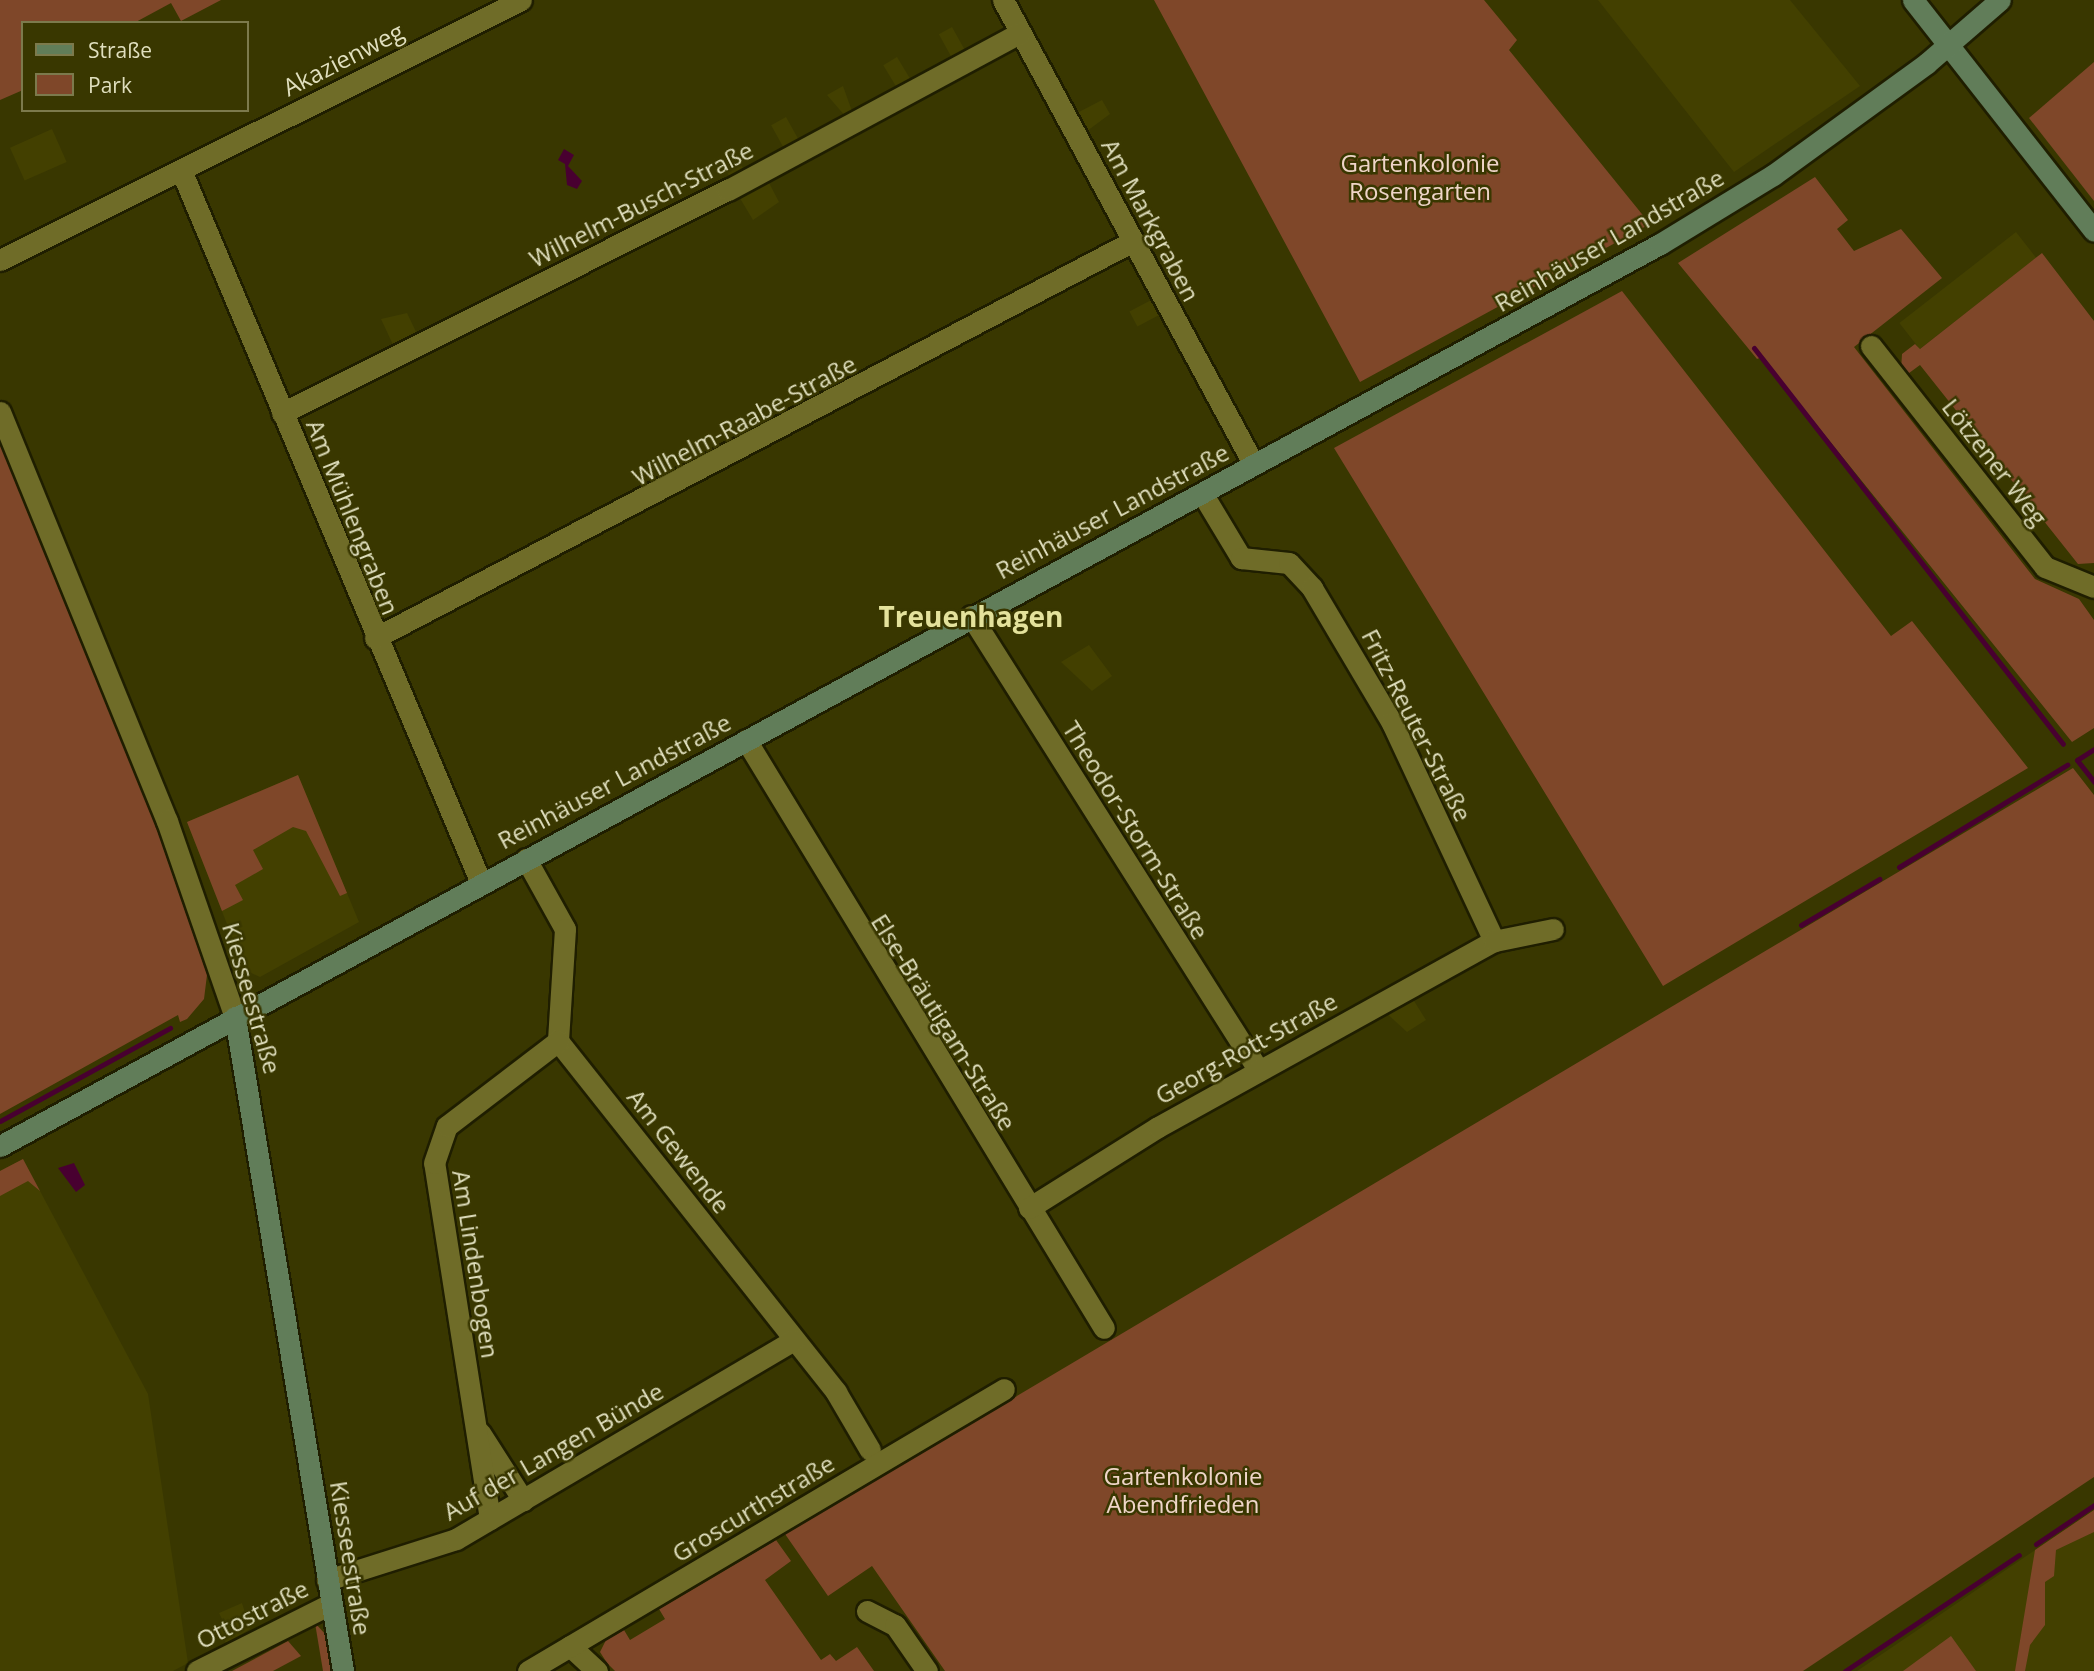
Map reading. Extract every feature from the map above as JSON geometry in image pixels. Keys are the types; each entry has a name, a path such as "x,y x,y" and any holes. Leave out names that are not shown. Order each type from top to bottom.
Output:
{"main road":[{"path":"1913,0 2094,231"},
{"name":"Reinhäuser Landstraße","path":"0,1146 971,616 1254,465 1753,188 1950,45 2000,0"},
{"name":"Kiesseestraße","path":"235,1017 343,1671"}],"street":[{"name":"Akazienweg","path":"0,260 522,0"},
{"name":"Am Markgraben","path":"1003,0 1254,465"},
{"name":"Wilhelm-Busch-Straße","path":"282,414 728,190 1020,33"},
{"name":"Am Mühlengraben","path":"181,170 374,638 481,883"},
{"name":"Wilhelm-Raabe-Straße","path":"374,638 1133,241"},
{"name":"Lötzener Weg","path":"1871,346 2045,568 2094,587"},
{"name":"Kiesseestraße","path":"0,412 162,808 235,1017"},
{"name":"Fritz-Reuter-Straße","path":"1202,493 1241,558 1289,563 1312,588 1386,712 1494,941"},
{"name":"Theodor-Storm-Straße","path":"971,616 1259,1071"},
{"name":"Else-Bräutigam-Straße","path":"746,740 1104,1328"},
{"path":"526,859 565,929 558,1041"},
{"path":"1494,941 1553,929"},
{"name":"Georg-Rott-Straße","path":"1029,1208 1259,1071 1494,941"},
{"name":"Am Gewende","path":"558,1041 836,1392 870,1450"},
{"name":"Am Lindenbogen","path":"490,1519 436,1197 436,1144 447,1126 558,1041"},
{"name":"Auf der Langen Bünde","path":"327,1580 456,1539 794,1340"},
{"name":"Groscurthstraße","path":"528,1671 1004,1389"},
{"name":"Am Lindenbogen","path":"475,1425 523,1500"},
{"name":"Ottostraße","path":"197,1671 330,1604"},
{"path":"867,1611 895,1625 927,1671"},
{"path":"570,1646 597,1671"}],"shaded area":[{"path":"1598,0 1790,0 1860,86 1734,172"},
{"path":"952,27 966,52 953,60 939,34"},
{"path":"897,57 912,82 898,90 883,65"},
{"path":"843,86 853,114 846,117 827,95"},
{"path":"1102,100 1110,114 1087,131 1077,113"},
{"path":"786,117 800,142 785,151 771,125"},
{"path":"52,129 67,162 25,181 10,148"},
{"path":"564,149 574,155 568,166 582,181 577,189 567,185 565,164 558,160"},
{"path":"734,152 745,172 731,180 720,160"},
{"path":"767,179 779,202 753,220 738,195"},
{"path":"2016,232 2036,258 1920,349 1899,323"},
{"path":"1155,298 1163,313 1137,327 1129,312"},
{"path":"407,313 419,338 395,349 381,319"},
{"path":"1089,645 1112,676 1092,691 1061,662"},
{"path":"298,775 359,922 260,977 245,970 187,822"},
{"path":"1409,993 1426,1020 1407,1032 1383,1010"},
{"path":"23,1159 148,1394 188,1663 173,1671 0,1671 0,1171"},
{"path":"74,1163 85,1185 76,1192 58,1168"},
{"path":"2094,1510 2094,1671 1857,1671 1944,1612"},
{"path":"242,1603 250,1629 226,1643 217,1628 224,1623 219,1613"}],"green space":[{"path":"0,0 221,0 181,21 171,3 138,21 21,21 21,91 0,100"},
{"name":"Gartenkolonie Rosengarten","path":"1154,0 1484,0 1517,40 1509,50 1650,224 1360,382"},
{"path":"2094,62 2094,201 2029,118"},
{"path":"1815,177 1848,220 1837,229 1854,251 1901,229 1942,278 1854,347 2035,579 2079,599 2094,620 2094,728 2072,742 1762,357 1757,359 1678,263"},
{"path":"2042,253 2094,321 2094,563 2078,564 1920,365 1905,376 1901,370 1902,354 1915,344 1920,349"},
{"path":"1622,291 1891,636 1912,621 2028,768 1663,986 1334,448"},
{"path":"0,434 134,755 208,967 204,999 187,1019 180,1022 178,1015 0,1114"},
{"name":"Gartenkolonie Abendfrieden","path":"2073,768 2094,795 2094,1477 1803,1671 945,1671 872,1566 828,1596 785,1534"},
{"path":"298,775 347,893 340,896 306,831 293,827 253,850 263,869 235,885 243,900 222,911 187,822"},
{"path":"23,1159 40,1191 28,1181 0,1196 0,1171"},
{"path":"2094,1510 2094,1532 2056,1550 2054,1576 2045,1582 2045,1625 2030,1645 2025,1671 2015,1671 2035,1550"},
{"path":"776,1540 791,1561 765,1580 821,1660 830,1654 836,1661 857,1647 874,1671 615,1671 607,1663 600,1652 606,1640 624,1630 630,1640 665,1619 659,1609"},
{"path":"315,1623 327,1636 334,1671 323,1671"},
{"path":"1951,1636 1976,1671 1903,1671"},
{"path":"288,1641 301,1656 273,1671 232,1671"}],"waterway":[{"path":"1754,348 2063,744"},
{"path":"2094,749 2077,760 2094,782"},
{"path":"1899,867 2067,765"},
{"path":"1801,925 1879,879"},
{"path":"0,1121 170,1028"},
{"path":"2036,1544 2094,1505"},
{"path":"1845,1671 2019,1555"}],"district":[{"name":"Treuenhagen","path":"971,616"}]}
